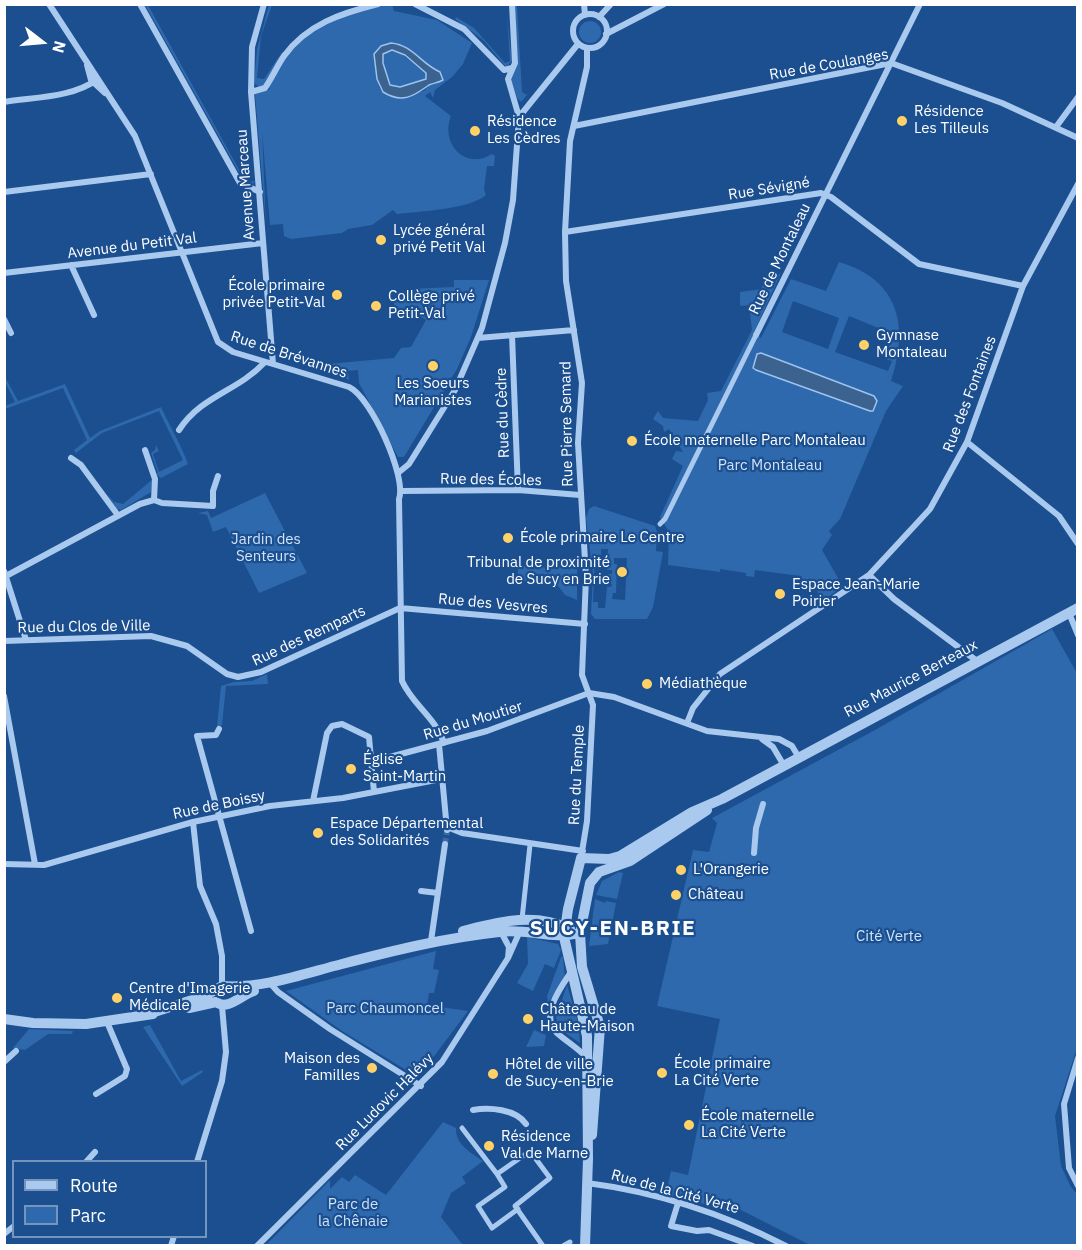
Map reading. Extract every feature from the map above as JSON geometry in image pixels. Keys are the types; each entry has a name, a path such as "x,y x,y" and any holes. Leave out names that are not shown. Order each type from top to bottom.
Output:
{"street":[{"name":"Rue de Brévannes","path":"49,4 96,81 135,136 217,339 228,350 355,390 362,397 377,425 398,473 402,491 399,499 402,681 406,690 437,725 441,744"},
{"path":"140,4 240,183 260,192"},
{"name":"Avenue Marceau","path":"264,4 252,47 251,92 273,364"},
{"path":"251,92 265,88 286,53 314,27 348,11 378,4"},
{"path":"415,4 464,29 504,70 512,68"},
{"path":"398,473 409,464 455,390 478,338 496,280 512,207 519,117 508,79 515,63 512,4"},
{"path":"584,4 585,15"},
{"path":"599,18 611,4"},
{"path":"606,34 664,4"},
{"name":"Rue de Montaleau","path":"660,524 920,4"},
{"path":"585,15 599,18 605,25 606,34 602,43 587,48 578,44 573,30 577,21 585,15"},
{"path":"519,117 578,44"},
{"name":"Rue Pierre Semard","path":"587,48 589,57 568,153 566,281 582,383 578,443 586,578 582,675 589,693"},
{"name":"Rue de Coulanges","path":"574,126 891,63 1002,103 1077,138"},
{"path":"4,102 49,97 96,81"},
{"path":"1056,127 1077,97"},
{"path":"4,192 151,174"},
{"name":"Rue des Fontaines","path":"687,723 693,708 709,684 720,674 869,575 930,509 967,442 1023,286 1077,184"},
{"name":"Rue Sévigné","path":"566,232 821,193 919,264 1023,286"},
{"name":"Avenue du Petit Val","path":"4,273 263,243"},
{"path":"71,265 94,315"},
{"path":"4,319 11,333"},
{"path":"478,338 574,330"},
{"name":"Rue du Cèdre","path":"513,335 518,490"},
{"path":"179,430 190,413 237,386 253,375 265,362"},
{"path":"967,442 1059,516 1077,544"},
{"path":"145,450 155,479 154,500"},
{"path":"71,458 81,465 117,514"},
{"path":"26,640 5,573 117,514 154,500 162,503 213,506 213,491 218,476"},
{"name":"Rue des Écoles","path":"402,491 518,490 580,495"},
{"path":"869,575 894,599 977,661"},
{"name":"Rue des Vesvres","path":"399,608 585,624"},
{"name":"Rue des Remparts","path":"227,674 238,678 261,672 399,608"},
{"path":"1073,610 1077,635"},
{"name":"Rue Maurice Berteaux","path":"722,799 783,764 1073,610"},
{"name":"Rue du Clos de Ville","path":"4,641 151,636 187,646 227,674"},
{"path":"589,693 614,697 707,731 786,741 798,756"},
{"name":"Rue du Moutier","path":"371,762 487,731 589,693"},
{"name":"Rue du Temple","path":"582,855 593,705 589,693"},
{"path":"4,696 35,864"},
{"path":"313,801 327,734 332,726 349,727 369,737 374,792"},
{"path":"219,729 216,735 197,736 251,931"},
{"path":"762,739 772,747 783,764"},
{"path":"441,744 441,779 447,829 462,833 609,859 621,856 692,812 722,799"},
{"name":"Rue de Boissy","path":"4,864 58,862 218,816 374,792 441,779"},
{"path":"588,1159 591,1155 600,1027 582,967 580,933 590,883 599,872 630,861 687,826 722,799"},
{"path":"754,853 756,828 763,804"},
{"path":"193,822 200,886 216,924 222,956 221,995 226,1052 222,1081 197,1160"},
{"path":"434,940 445,844"},
{"path":"522,919 530,845"},
{"path":"582,855 564,932 571,972 585,1019 588,1159 585,1245"},
{"path":"422,891 438,893"},
{"path":"434,940 449,934 522,919 558,923 564,932"},
{"path":"4,1019 56,1024 107,1022 148,1014 434,940 501,931 580,933"},
{"path":"501,931 509,947 508,958"},
{"name":"Rue Ludovic Halévy","path":"257,1245 421,1086 448,1054 508,958 520,931"},
{"path":"571,972 550,1011 550,1021 556,1033 587,1058"},
{"path":"221,995 234,993 234,1000 270,983"},
{"path":"270,983 278,992 330,1029 421,1086"},
{"path":"96,1094 125,1076 127,1069 107,1022"},
{"path":"4,1062 16,1051"},
{"path":"1077,1058 1064,1104 1069,1167 1077,1186"},
{"path":"472,1110 484,1108 503,1111 522,1119 526,1124"},
{"path":"462,1128 505,1187 478,1206 492,1228 518,1209"},
{"path":"497,1174 531,1150 550,1178 515,1206 543,1245"},
{"path":"87,1160 95,1152"},
{"name":"Rue de la Cité Verte","path":"587,1183 616,1186 733,1219 782,1244"},
{"path":"678,1203 671,1226 697,1231 709,1230 753,1245"},
{"path":"563,1245 570,1242"}],"green space":[{"path":"392,4 394,11 437,20 472,43 463,64 452,77 435,90 433,98 430,92 425,96 451,116 448,126 449,136 457,151 464,157 473,159 492,154 495,156 494,166 487,166 484,189 486,195 456,207 397,214 393,210 372,225 348,229 342,233 291,239 284,236 283,224 270,225 262,131 266,225 255,94 270,89 287,54 307,34 334,18 378,5","holes":["391,43 419,57 440,82 430,84 424,91 397,95 383,92 379,87 377,74 381,46"]},
{"path":"145,5 148,5 246,182 255,181 252,186 245,183"},
{"path":"269,5 272,5 261,36 257,78 264,79 282,52 284,53 265,86 259,87 254,83 257,49"},
{"path":"514,5 517,5 522,92 527,95 521,102 517,98 510,77 518,62"},
{"path":"507,16 512,61 506,67 483,40 455,19 456,17 474,28 505,63 510,61"},
{"path":"590,21 600,28 601,32 594,42 590,43 580,36 579,32 586,22"},
{"path":"389,51 399,52 426,73 426,79 400,87 390,85 382,59 383,54"},
{"name":"Parc Montaleau","path":"839,262 859,270 887,293 895,308 899,324 899,342 891,381 903,386 886,411 840,519 829,531 832,535 822,550 843,587 823,600 814,586 800,580 800,576 755,570 754,577 746,576 746,573 720,569 720,572 668,565 669,532 660,517 683,466 672,459 676,451 683,452 669,429 664,432 663,426 653,419 658,411 663,418 698,421 708,400 707,393 721,391 752,330 749,305 740,306 740,292 762,289 762,286 781,273 754,332 761,338 791,279 826,291","holes":["793,301 839,318 828,349 782,332","849,316 893,334 885,359 892,361 888,371 835,352"]},
{"path":"454,280 489,280 471,337 457,369 404,457 398,457 359,383 358,370 348,371 349,380 305,366 394,358 401,348 411,347 426,320 415,314 394,315 394,301 410,299 409,289 454,287"},
{"path":"4,375 18,401 65,384 90,438 100,431 161,407 188,464 161,478 156,474 158,473 151,453 155,450 156,445 159,451 153,454 159,472 183,460 159,411 102,433 76,453 74,450 87,440 63,388 5,409 5,406 15,402"},
{"path":"153,479 151,492 121,510 117,509 107,494 114,502 123,504"},
{"name":"Jardin des Senteurs","path":"265,493 307,573 259,593 226,527 213,532 207,515 198,513 208,511 211,518"},
{"path":"594,506 655,526 656,551 663,552 653,607 647,619 595,619 591,614 593,574 586,518 589,509","holes":["601,549 608,549 607,570 612,570 612,574 607,574 607,583 612,584 611,587 607,587 605,608 598,608 598,602 593,602 595,555 601,555","614,558 627,558 625,600 612,599 613,593 616,593 617,564 614,564"]},
{"path":"577,557 577,600 565,595 556,583 518,581 518,565 558,569 564,561"},
{"name":"Cité Verte","path":"1052,629 1078,675 1077,1048 1055,1116 1061,1166 1077,1194 1077,1245 810,1245 737,1208 735,1212 666,1194 671,1171 688,1175 720,1019 657,1006 693,850 709,852 717,823 712,818 875,730"},
{"path":"267,674 268,684 226,686 222,725 217,727 221,686 234,682 252,681"},
{"path":"619,872 623,873 617,899 596,895 602,881"},
{"path":"595,899 605,903 606,901 616,903 608,944 589,946"},
{"path":"527,937 558,944 561,950 554,968 545,964 533,991 517,983 528,964"},
{"name":"Parc Chaumoncel","path":"436,951 433,969 439,970 434,993 429,993 427,1005 468,1011 416,1076 342,1031 286,991"},
{"path":"561,957 563,957 565,978 548,1003 547,996"},
{"path":"567,985 578,1022 580,1043 561,1030 556,1018"},
{"path":"150,1025 181,1081 202,1070 203,1072 182,1086 143,1027"},
{"path":"29,1029 73,1031 72,1034 48,1034 25,1050 13,1048"},
{"path":"534,1030 546,1035 544,1046 526,1047"},
{"name":"Parc de la Chênaie","path":"443,1122 456,1128 456,1134 461,1143 483,1161 462,1177 466,1183 451,1193 441,1217 463,1245 266,1245 330,1180 330,1189 342,1177 349,1182 355,1175 386,1195"}],"shaded area":[{"path":"391,43 405,47 440,72 443,80 408,97 390,96 383,92 377,79 374,54 381,46","holes":["392,50 405,55 426,73 426,79 400,87 390,85 383,63 383,54"]},
{"path":"761,353 874,396 877,401 873,411 756,370 753,368 757,354"}],"tunnel":[{"path":"445,844 447,831"}],"place":[{"name":"Résidence Les Tilleuls","path":"902,121"},
{"name":"Résidence Les Cèdres","path":"475,131"},
{"name":"Lycée général privé Petit Val","path":"381,240"},
{"name":"École primaire privée Petit-Val","path":"337,295"},
{"name":"Collège privé Petit-Val","path":"376,306"},
{"name":"Gymnase Montaleau","path":"864,345"},
{"name":"Les Soeurs Marianistes","path":"433,366"},
{"name":"École maternelle Parc Montaleau","path":"632,441"},
{"name":"École primaire Le Centre","path":"508,538"},
{"name":"Tribunal de proximité de Sucy en Brie","path":"622,572"},
{"name":"Espace Jean-Marie Poirier","path":"780,594"},
{"name":"Médiathèque","path":"647,684"},
{"name":"Église Saint-Martin","path":"351,769"},
{"name":"Espace Départemental des Solidarités","path":"318,833"},
{"name":"L'Orangerie","path":"681,870"},
{"name":"Château","path":"676,895"},
{"name":"Centre d'Imagerie Médicale","path":"117,998"},
{"name":"Château de Haute-Maison","path":"528,1019"},
{"name":"Maison des Familles","path":"372,1068"},
{"name":"École primaire La Cité Verte","path":"662,1073"},
{"name":"Hôtel de ville de Sucy-en-Brie","path":"493,1074"},
{"name":"École maternelle La Cité Verte","path":"689,1125"},
{"name":"Résidence Val de Marne","path":"489,1146"}],"district":[{"name":"SUCY-EN-BRIE","path":"613,929"}]}
